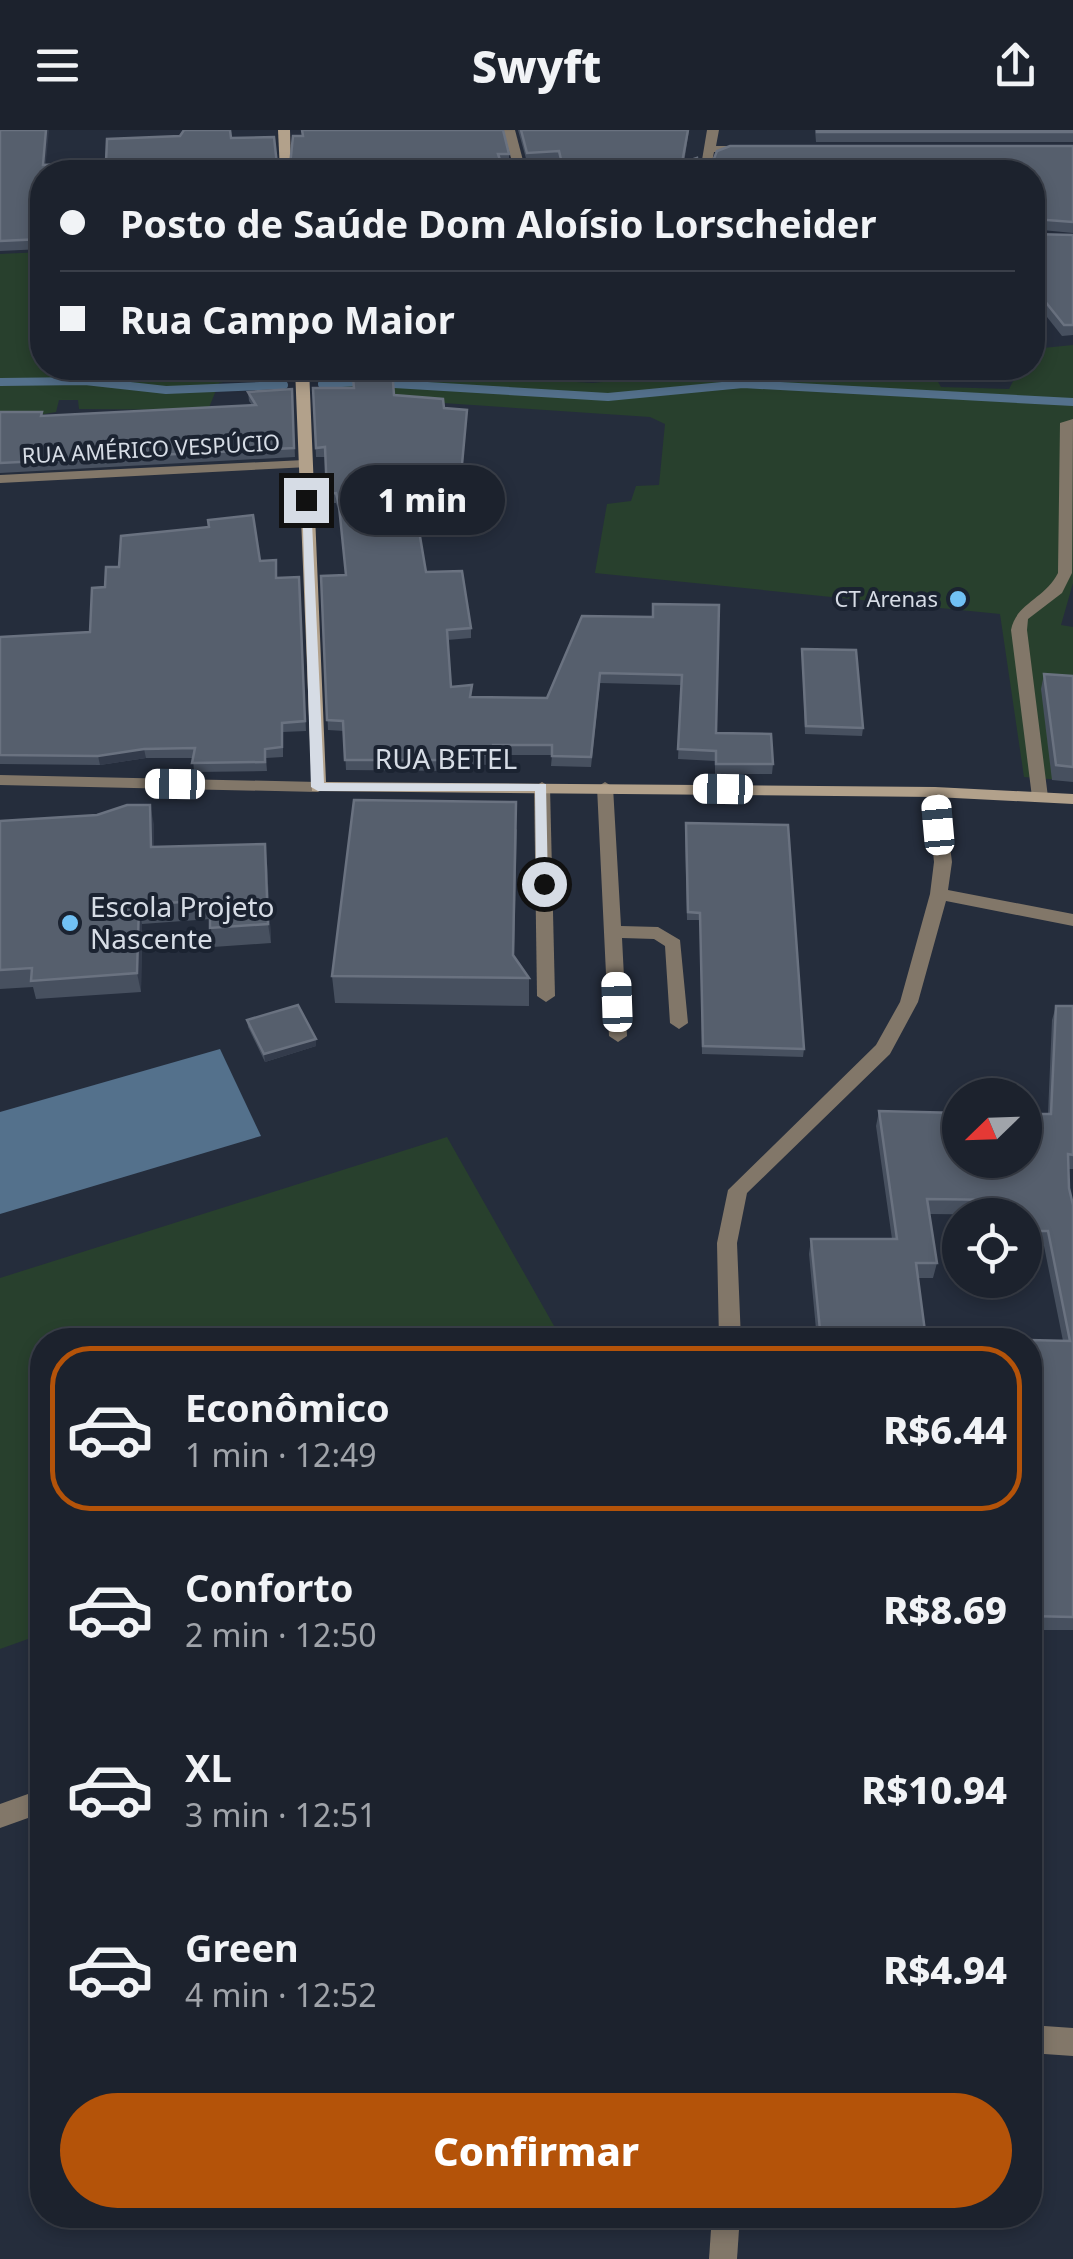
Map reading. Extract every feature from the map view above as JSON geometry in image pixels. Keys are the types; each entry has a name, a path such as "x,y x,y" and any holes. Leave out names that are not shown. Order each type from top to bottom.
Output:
{"street":[{"path":"284,130 285,160"},
{"path":"509,130 518,160"},
{"path":"707,160 712,130"},
{"path":"710,149 768,149"},
{"path":"302,380 318,787"},
{"path":"1040,797 1019,630 1022,618 1058,590 1065,573 1067,423 1073,423"},
{"name":"RUA AMÉRICO VESPÚCIO","path":"0,479 304,464"},
{"name":"RUA BETEL","path":"0,780 935,792 1073,799"},
{"path":"542,786 546,996"},
{"path":"605,787 618,1036"},
{"path":"730,1328 727,1243 730,1212 738,1190 883,1049 909,1002 939,894 943,862 935,792"},
{"path":"939,894 1073,920"},
{"path":"615,932 658,933 674,944 679,1023"},
{"path":"0,1816 30,1805"},
{"path":"1042,2040 1073,2042"},
{"path":"723,2259 725,2228"}],"green space":[{"path":"30,253 30,380 232,380 219,383 208,410 79,409 78,400 59,400 56,412 27,417 0,431 0,254"},
{"name":"CT Arenas","path":"1073,345 1073,583 1061,625 1073,627 1073,781 1024,777 1000,614 595,573 607,504 631,501 636,486 659,485 665,424 650,417 324,395 320,380 937,380 941,387 1009,389 1014,380 1045,380 1045,348"},
{"path":"447,1137 555,1328 30,1328 30,1638 0,1649 0,1278"}],"water":[{"path":"220,1049 261,1136 0,1214 0,1112"}],"building":[{"path":"0,130 46,130 43,160 30,160 30,240 0,241"},
{"path":"184,130 230,130 231,138 274,137 276,160 106,160 107,139 180,136"},
{"path":"302,130 503,130 509,154 498,154 500,160 291,160 293,136 303,136"},
{"path":"521,130 688,130 683,160 561,160 559,151 527,153"},
{"path":"1073,130 1073,132 817,132"},
{"path":"730,146 1073,146 1073,222 1045,220 1045,160 713,160 717,151"},
{"path":"1045,234 1073,235 1073,325 1064,325 1045,301"},
{"path":"353,380 393,380 394,395 443,399 444,408 467,410 460,486 412,489 426,572 462,571 471,628 447,630 451,687 472,685 470,697 547,698 582,616 653,617 653,604 719,605 716,733 771,734 773,764 716,764 716,751 678,749 682,675 600,673 591,757 552,756 552,745 493,745 491,755 457,754 456,760 345,760 343,721 327,720 321,576 346,575 336,493 327,494 325,447 316,448 313,388 354,388"},
{"path":"292,389 294,448 0,463 0,412 42,412 41,416 256,405 248,392"},
{"path":"253,515 260,561 276,560 276,578 299,577 305,721 282,723 282,747 265,749 265,762 192,763 195,748 144,749 98,756 0,755 0,637 90,632 92,588 105,587 106,567 119,567 121,536 209,527 208,520"},
{"path":"802,649 856,650 863,728 806,726"},
{"path":"1044,674 1073,676 1073,767 1056,765"},
{"path":"354,800 516,802 513,955 529,978 332,976"},
{"name":"Escola Projeto Nascente","path":"127,805 150,805 151,847 265,844 268,924 210,928 210,900 139,905 137,973 31,981 32,968 0,970 0,821 97,815"},
{"path":"686,823 788,825 804,1049 703,1046 700,913 688,912"},
{"path":"298,1005 316,1039 264,1054 247,1020"},
{"path":"1056,1006 1073,1006 1073,1155 1068,1154 1073,1205 1073,1617 1042,1616 1042,1340 1070,1341 1048,1231 1042,1231 1042,1198 927,1199 937,1263 916,1263 925,1328 820,1328 811,1239 897,1239 879,1111 942,1113 942,1178 1042,1178 1042,1114 1051,1114"}],"waterway":[{"path":"0,382 85,381 166,390 284,385"},
{"path":"322,384 361,382 608,397 743,384 1073,402"}],"place":[{"name":"CT Arenas","path":"958,599"},
{"name":"Escola Projeto Nascente","path":"70,923"}],"route":[{"path":"306,500 318,787 542,786 544,884"}]}
